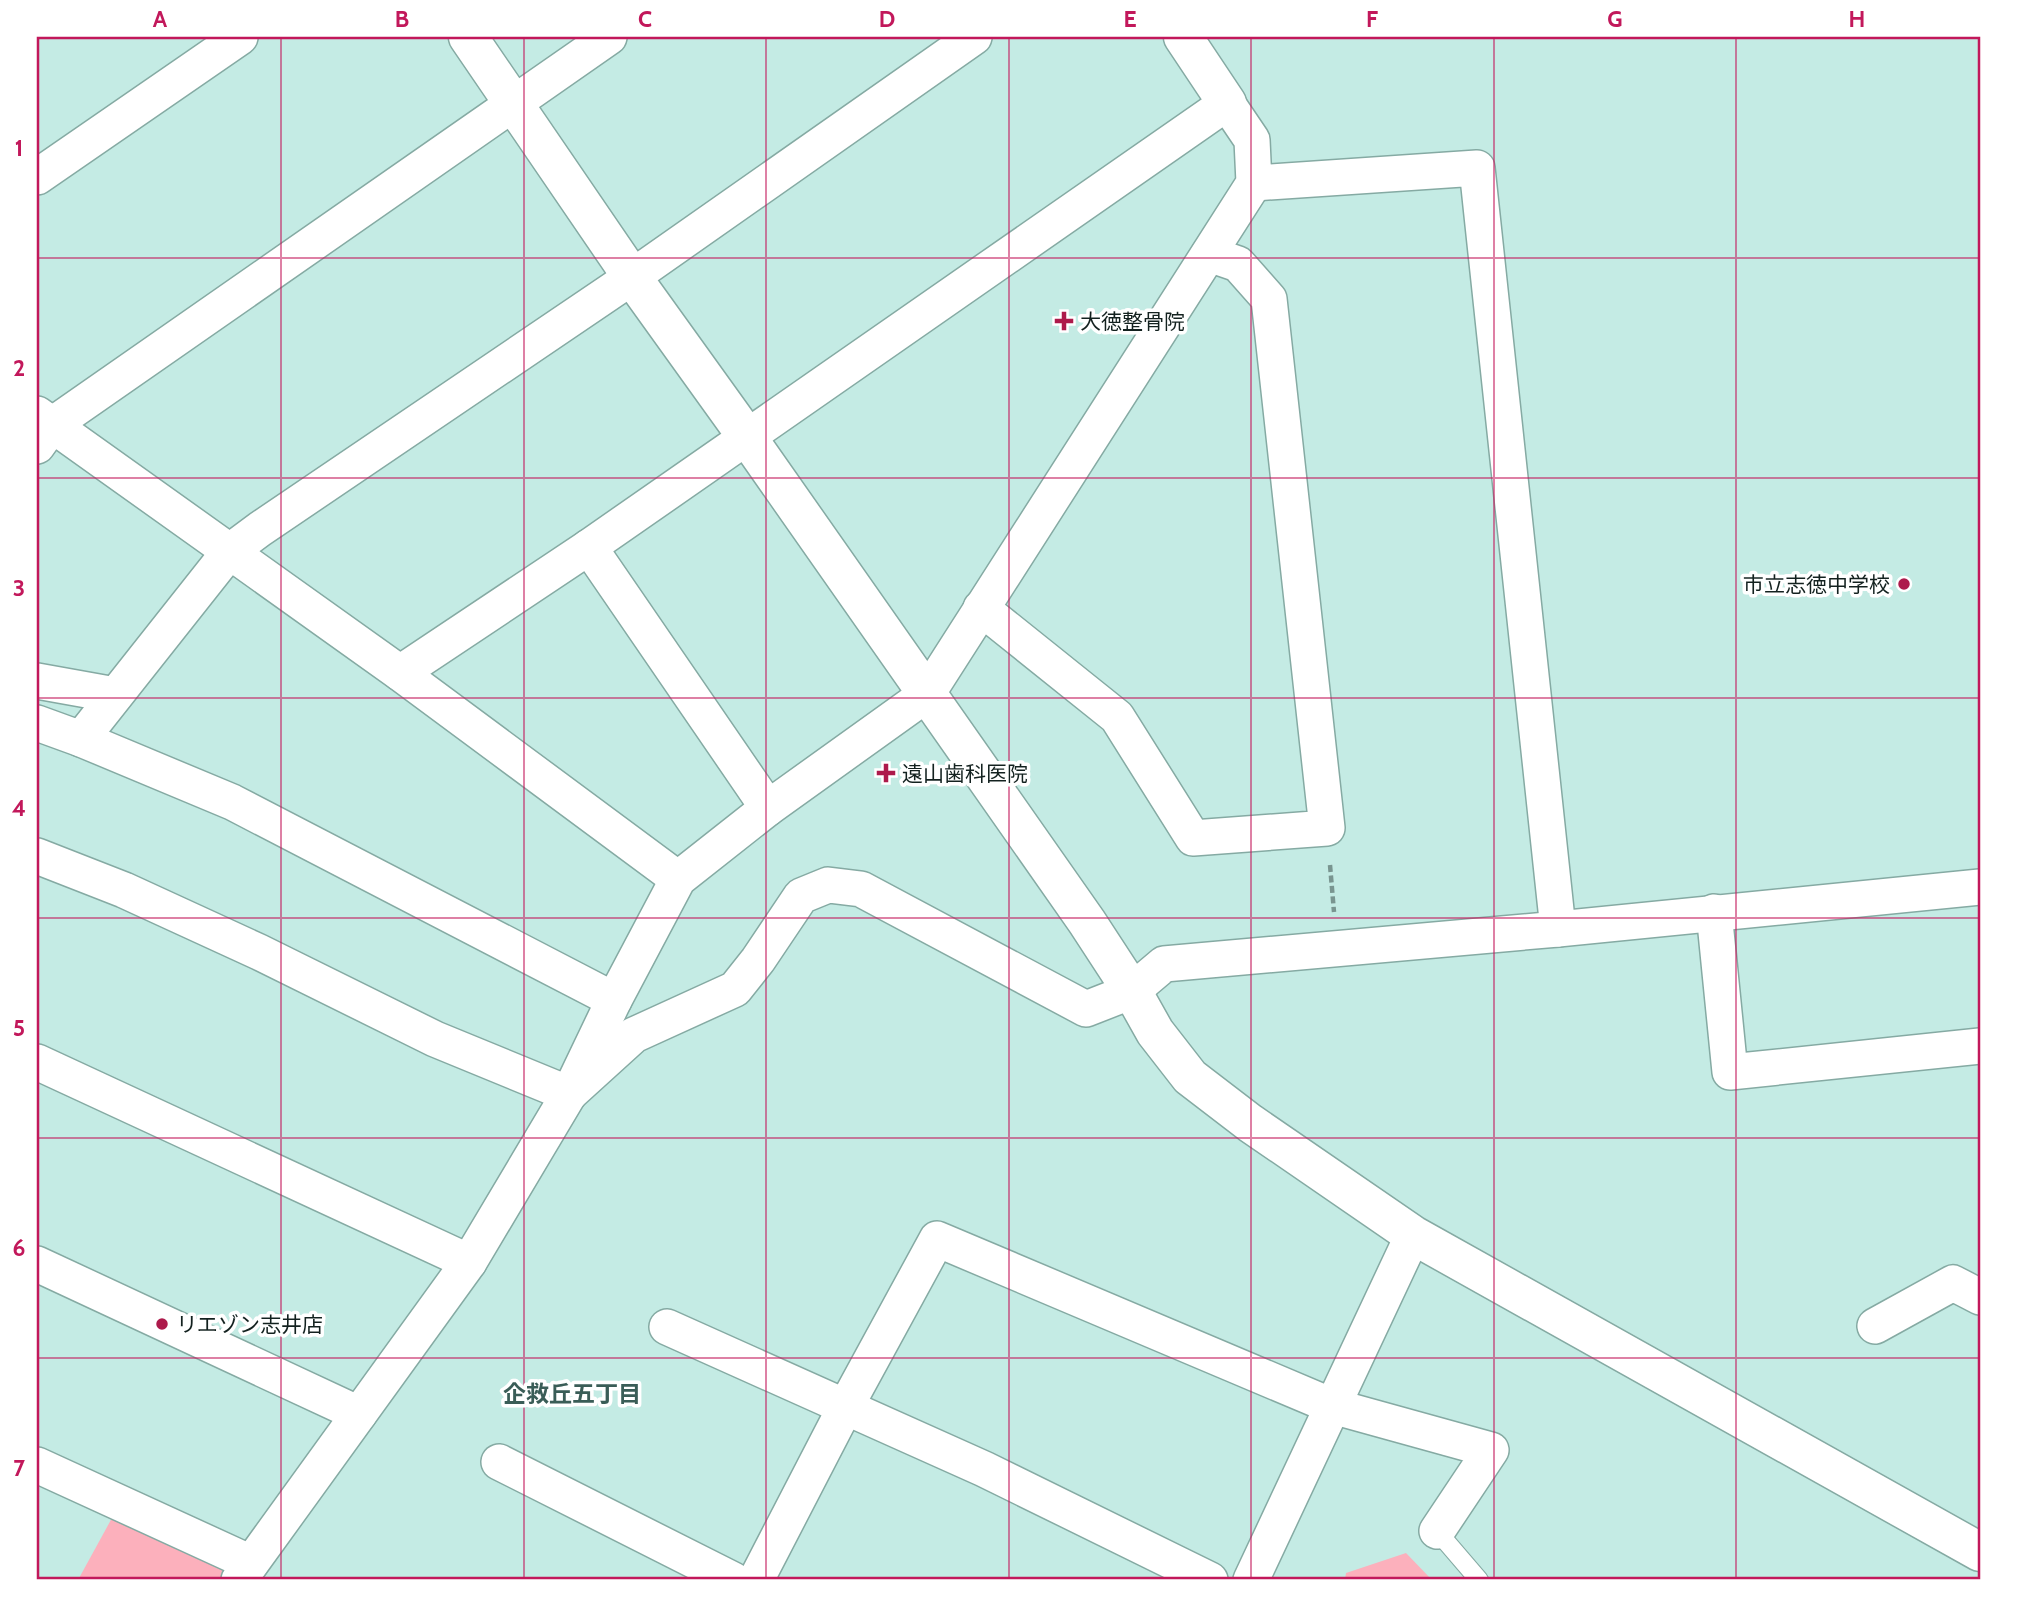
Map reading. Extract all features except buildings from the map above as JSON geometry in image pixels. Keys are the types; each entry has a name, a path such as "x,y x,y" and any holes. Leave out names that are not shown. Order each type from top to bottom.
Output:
{"street":[{"path":"37,177 240,37"},
{"path":"468,37 632,277 1087,922 1155,1032 1190,1077 1250,1123 1413,1235 1980,1552"},
{"path":"609,37 42,428 229,552 400,673 678,879"},
{"path":"81,738 229,552 632,277 974,37"},
{"path":"37,1465 245,1572 469,1262 569,1094 614,1000 678,879 768,808 927,694 1254,183 1252,140 1183,37"},
{"path":"400,673 589,547 1227,103"},
{"path":"1254,183 1477,168 1558,929"},
{"path":"981,608 1117,717 1193,838 1327,828 1269,299 1238,264 1209,254"},
{"path":"589,547 768,808"},
{"path":"37,681 116,695"},
{"path":"37,723 81,738 232,802 614,1000"},
{"path":"37,856 124,890 260,952 435,1039 569,1094"},
{"path":"569,1094 634,1035 735,989 801,897 828,885 861,889 1086,1009 1132,991 1164,964 1558,929 1980,887"},
{"path":"1714,912 1730,1072 1980,1045"},
{"path":"37,1062 469,1262"},
{"path":"1251,1580 1413,1235"},
{"path":"755,1580 937,1239 1332,1406 1490,1450 1437,1531"},
{"path":"37,1264 359,1414"},
{"path":"1875,1326 1953,1283 1980,1297"},
{"path":"667,1327 984,1469 1210,1580"},
{"path":"499,1462 733,1580"}],"lane":[{"path":"1437,1531 1479,1580"}],"path":[{"path":"1327,828 1338,948"}],"shaded area":[{"path":"118,1507 232,1563 221,1580 78,1580"},
{"path":"1406,1553 1432,1580 1345,1580 1346,1573"}],"place":[{"name":"大徳整骨院","path":"1064,321"},
{"name":"市立志徳中学校","path":"1904,584"},
{"name":"遠山歯科医院","path":"886,773"},
{"name":"リエゾン志井店","path":"162,1324"}],"district":[{"name":"企救丘五丁目","path":"572,1394"}]}
